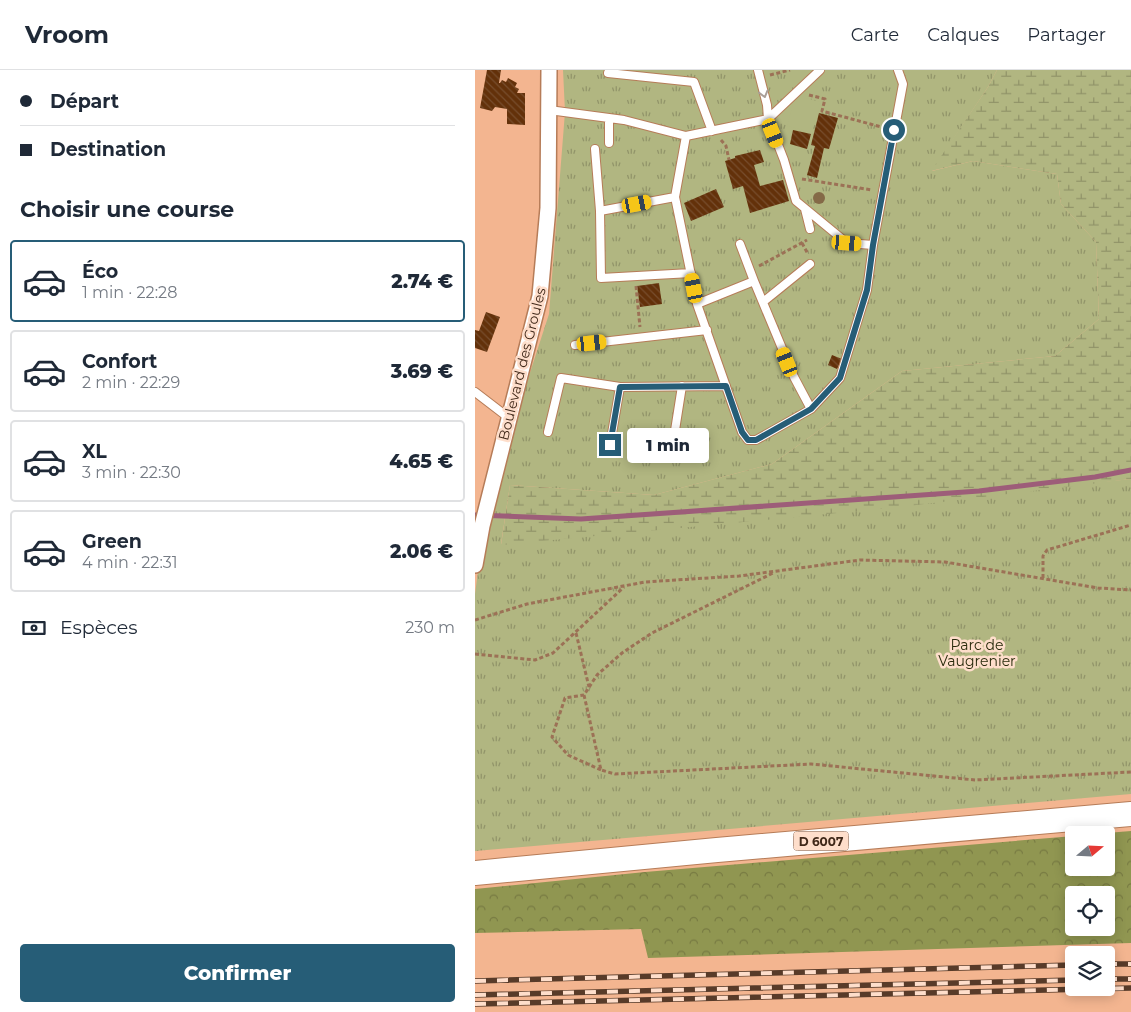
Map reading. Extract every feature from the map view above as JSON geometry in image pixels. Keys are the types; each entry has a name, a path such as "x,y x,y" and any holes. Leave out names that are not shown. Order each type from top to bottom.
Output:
{"main road":[{"name":"D 6007","path":"475,873 1131,814"}],"street":[{"name":"Boulevard des Groules","path":"475,565 482,526 540,296 548,208 549,70"}],"lane":[{"path":"549,110 624,120 686,136 767,119 819,70"},
{"path":"686,136 675,197 697,304 742,432 748,440 756,440 811,409 840,378 867,290 873,245 903,84 898,70"},
{"path":"608,73 694,82 712,131"},
{"path":"759,74 767,105 767,119 784,160 796,201 847,243 873,245"},
{"path":"609,118 609,143"},
{"path":"595,149 600,211 601,278 691,273"},
{"path":"600,211 675,197"},
{"path":"805,209 810,229"},
{"path":"740,244 794,377 811,409"},
{"path":"763,302 810,260"},
{"path":"697,304 754,281"},
{"path":"575,345 707,330"},
{"path":"548,432 561,378 620,387 726,386"},
{"path":"673,443 683,386"},
{"path":"610,445 620,387"},
{"path":"475,392 509,418"}],"path":[{"path":"759,74 790,70"},
{"path":"797,92 825,99 822,111 877,126"},
{"path":"712,131 725,146 729,160"},
{"path":"818,181 858,188"},
{"path":"750,271 813,238 810,229"},
{"path":"802,243 810,260"},
{"path":"635,276 639,315"},
{"path":"1043,578 1043,556 1047,550 1131,525"},
{"path":"475,620 527,604 645,582 739,576 860,560 945,562 1098,588 1131,590"},
{"path":"601,770 584,695 597,675 623,653 652,633 776,571"},
{"path":"475,654 535,660 553,653 625,586"},
{"path":"576,633 589,687"},
{"path":"584,695 565,698 552,738 568,754 601,770 615,774 811,764 975,780 1131,772"}],"green space":[{"name":"Parc de Vaugrenier","path":"563,70 997,70 988,87 932,171 973,161 1057,174 1061,204 1096,242 1099,319 1055,356 902,371 772,464 654,495 510,485 501,544 1131,479 1131,794 475,851 475,594 485,518 549,314 565,112"},
{"path":"997,70 1131,70 1131,479 900,507 501,545 510,485 654,495 772,464 902,371 1055,356 1099,319 1096,242 1061,204 1057,174 973,161 931,171 988,87"},
{"path":"803,97 820,102 811,132 787,126 793,104"},
{"path":"1131,831 1131,943 648,958 641,929 475,933 475,889 645,872 1065,837 1065,876 1115,876 1115,832"}],"building":[{"path":"487,70 501,70 499,83 502,80 506,82 508,78 517,83 515,87 519,89 517,93 525,93 525,125 507,124 507,109 495,107 492,111 480,108"},
{"path":"819,113 838,118 829,149 824,148 817,178 807,175 815,146 811,145"},
{"path":"793,130 811,134 807,149 790,144"},
{"path":"760,150 764,162 754,165 760,186 783,180 789,201 750,213 743,186 733,189 725,161 735,158 735,156"},
{"path":"716,189 724,207 691,221 684,203"},
{"path":"659,283 662,304 640,307 637,286"},
{"path":"486,312 500,317 487,352 475,348 475,330 479,331"},
{"path":"832,355 842,359 837,369 828,365"}],"waterway":[{"path":"475,515 581,519 979,491 1095,477 1131,470"}],"railway":[{"path":"1115,964 1131,964"},
{"path":"475,981 1065,965"},
{"path":"1115,979 1131,979"},
{"path":"475,995 1065,980"},
{"path":"475,1004 1131,988"}],"route":[{"path":"610,445 620,387 726,386 742,432 748,440 756,440 811,409 830,390 840,378 867,290 873,245 894,130"}]}
